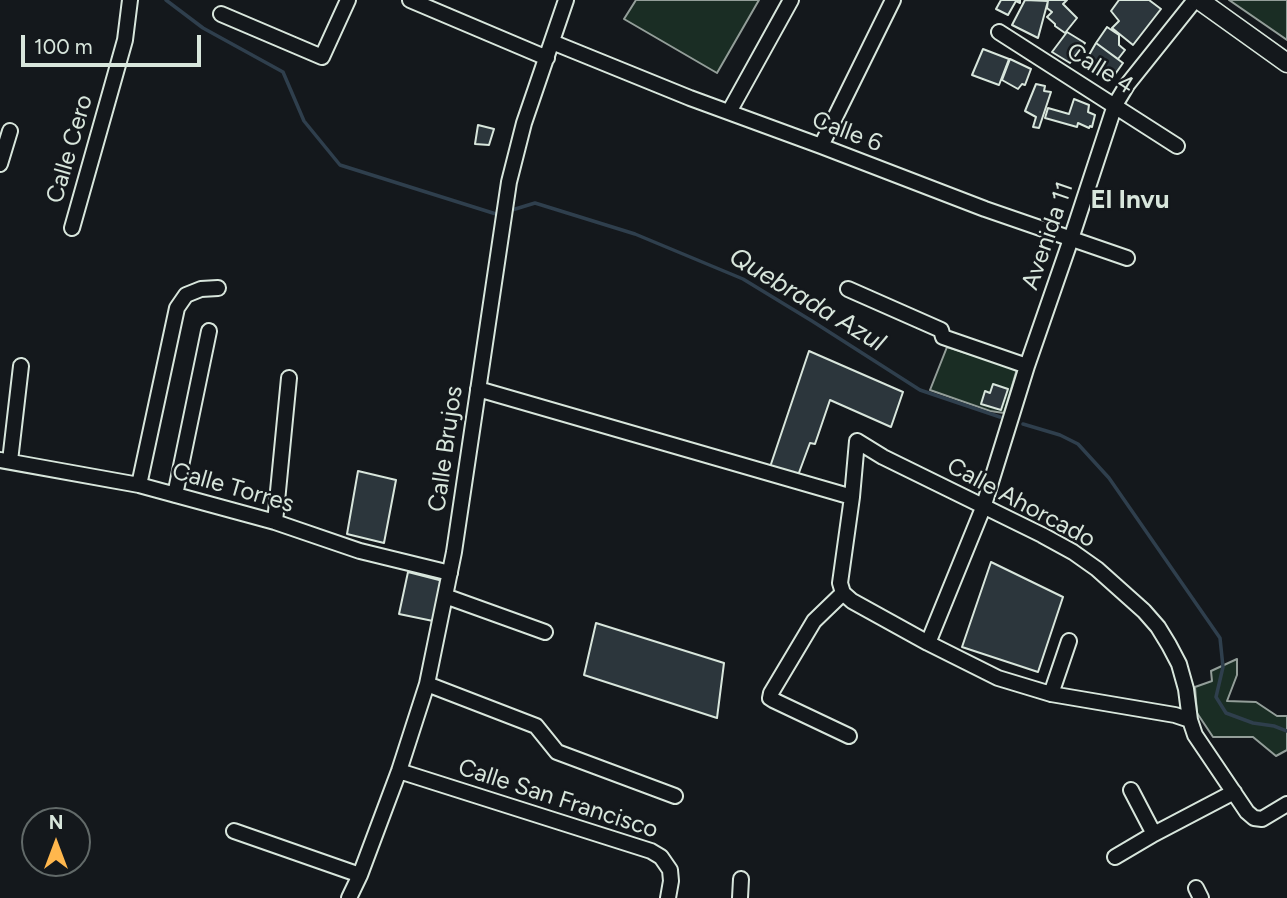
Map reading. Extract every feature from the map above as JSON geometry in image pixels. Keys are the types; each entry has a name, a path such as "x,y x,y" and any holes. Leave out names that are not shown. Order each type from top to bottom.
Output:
{"main road":[{"path":"1197,0 1287,63"}],"street":[{"name":"Calle Cero","path":"72,228 125,40 130,0"},
{"path":"221,14 322,57 348,0"},
{"path":"410,0 547,58"},
{"path":"729,112 791,0"},
{"path":"821,146 893,0"},
{"name":"Avenida 11","path":"928,643 983,508 1027,366 1115,105 1127,85 1197,0"},
{"name":"Calle Brujos","path":"349,898 399,771 427,684 450,573 509,182 524,123 547,58 562,1"},
{"name":"Calle 4","path":"999,32 1177,146"},
{"name":"Calle 6","path":"552,41 691,99 985,209 1128,258"},
{"path":"0,164 10,131"},
{"path":"139,485 177,308 186,295 201,289 218,288"},
{"path":"848,289 941,330 943,337 1027,366"},
{"path":"175,495 209,331"},
{"path":"5,460 21,366"},
{"path":"275,523 289,378"},
{"path":"478,389 852,497 840,583 843,593 852,601 998,678 1051,694 1175,715 1190,720"},
{"name":"Calle Ahorcado","path":"852,497 857,441 883,457 1073,552 1097,569 1158,627 1179,664 1195,735 1247,812 1254,818 1262,819 1287,804"},
{"name":"Calle Torres","path":"5,460 139,485 275,523 360,551 450,573"},
{"path":"843,593 814,621 770,698 849,736"},
{"path":"445,596 545,632"},
{"path":"1051,694 1069,641"},
{"path":"427,684 536,726 558,752 675,796"},
{"name":"Calle San Francisco","path":"399,771 651,851 662,857 670,870 668,898"},
{"path":"1131,790 1154,834"},
{"path":"1115,857 1234,792"},
{"path":"234,831 360,875"},
{"path":"740,898 741,879"}],"green space":[{"path":"636,0 759,0 717,73 624,19"},
{"path":"1229,0 1287,0 1287,40"},
{"path":"947,347 1017,369 1004,413 990,411 930,390"},
{"path":"1237,659 1237,675 1227,701 1256,702 1277,716 1287,716 1287,750 1276,756 1253,737 1213,737 1197,713 1195,687 1212,681 1211,671"}],"building":[{"path":"1001,0 1020,0 1020,3 1016,1 1008,15 996,9"},
{"path":"1025,0 1048,1 1038,38 1012,25"},
{"path":"1048,0 1067,0 1063,4 1077,18 1065,33 1047,17 1052,12 1047,8"},
{"path":"1119,0 1149,0 1161,9 1133,45 1112,28 1119,21 1111,11"},
{"path":"1107,27 1119,35 1119,45 1125,50 1118,59 1096,43"},
{"path":"1067,32 1085,43 1070,63 1052,52"},
{"path":"1096,43 1123,63 1111,80 1085,62"},
{"path":"983,49 1009,59 999,85 972,75"},
{"path":"1010,59 1031,69 1025,85 1022,84 1018,89 1002,80"},
{"path":"1036,84 1045,86 1044,91 1051,92 1039,128 1033,127 1036,117 1025,111"},
{"path":"1074,99 1089,105 1088,112 1095,115 1092,127 1078,123 1077,127 1045,118 1048,108 1069,114"},
{"path":"478,125 494,129 489,145 475,144"},
{"path":"809,351 903,392 891,427 830,400 815,444 810,443 797,478 769,470"},
{"path":"993,384 1008,389 1001,410 981,404 985,391 990,393"},
{"path":"358,471 396,480 384,543 347,534"},
{"path":"991,562 1063,597 1038,672 962,647"},
{"path":"408,572 443,581 433,621 399,614"},
{"path":"596,623 724,663 717,718 584,675"}],"waterway":[{"name":"Quebrada Azul","path":"166,0 203,28 283,72 304,121 340,165 496,214"},
{"name":"Quebrada Azul","path":"512,210 535,203 635,234 743,279 920,390 1000,417"},
{"name":"Quebrada Azul","path":"1023,424 1060,435 1078,444 1109,478 1220,638 1223,667 1216,697 1226,713 1287,731"}],"district":[{"name":"El Invu","path":"1130,200"}]}
